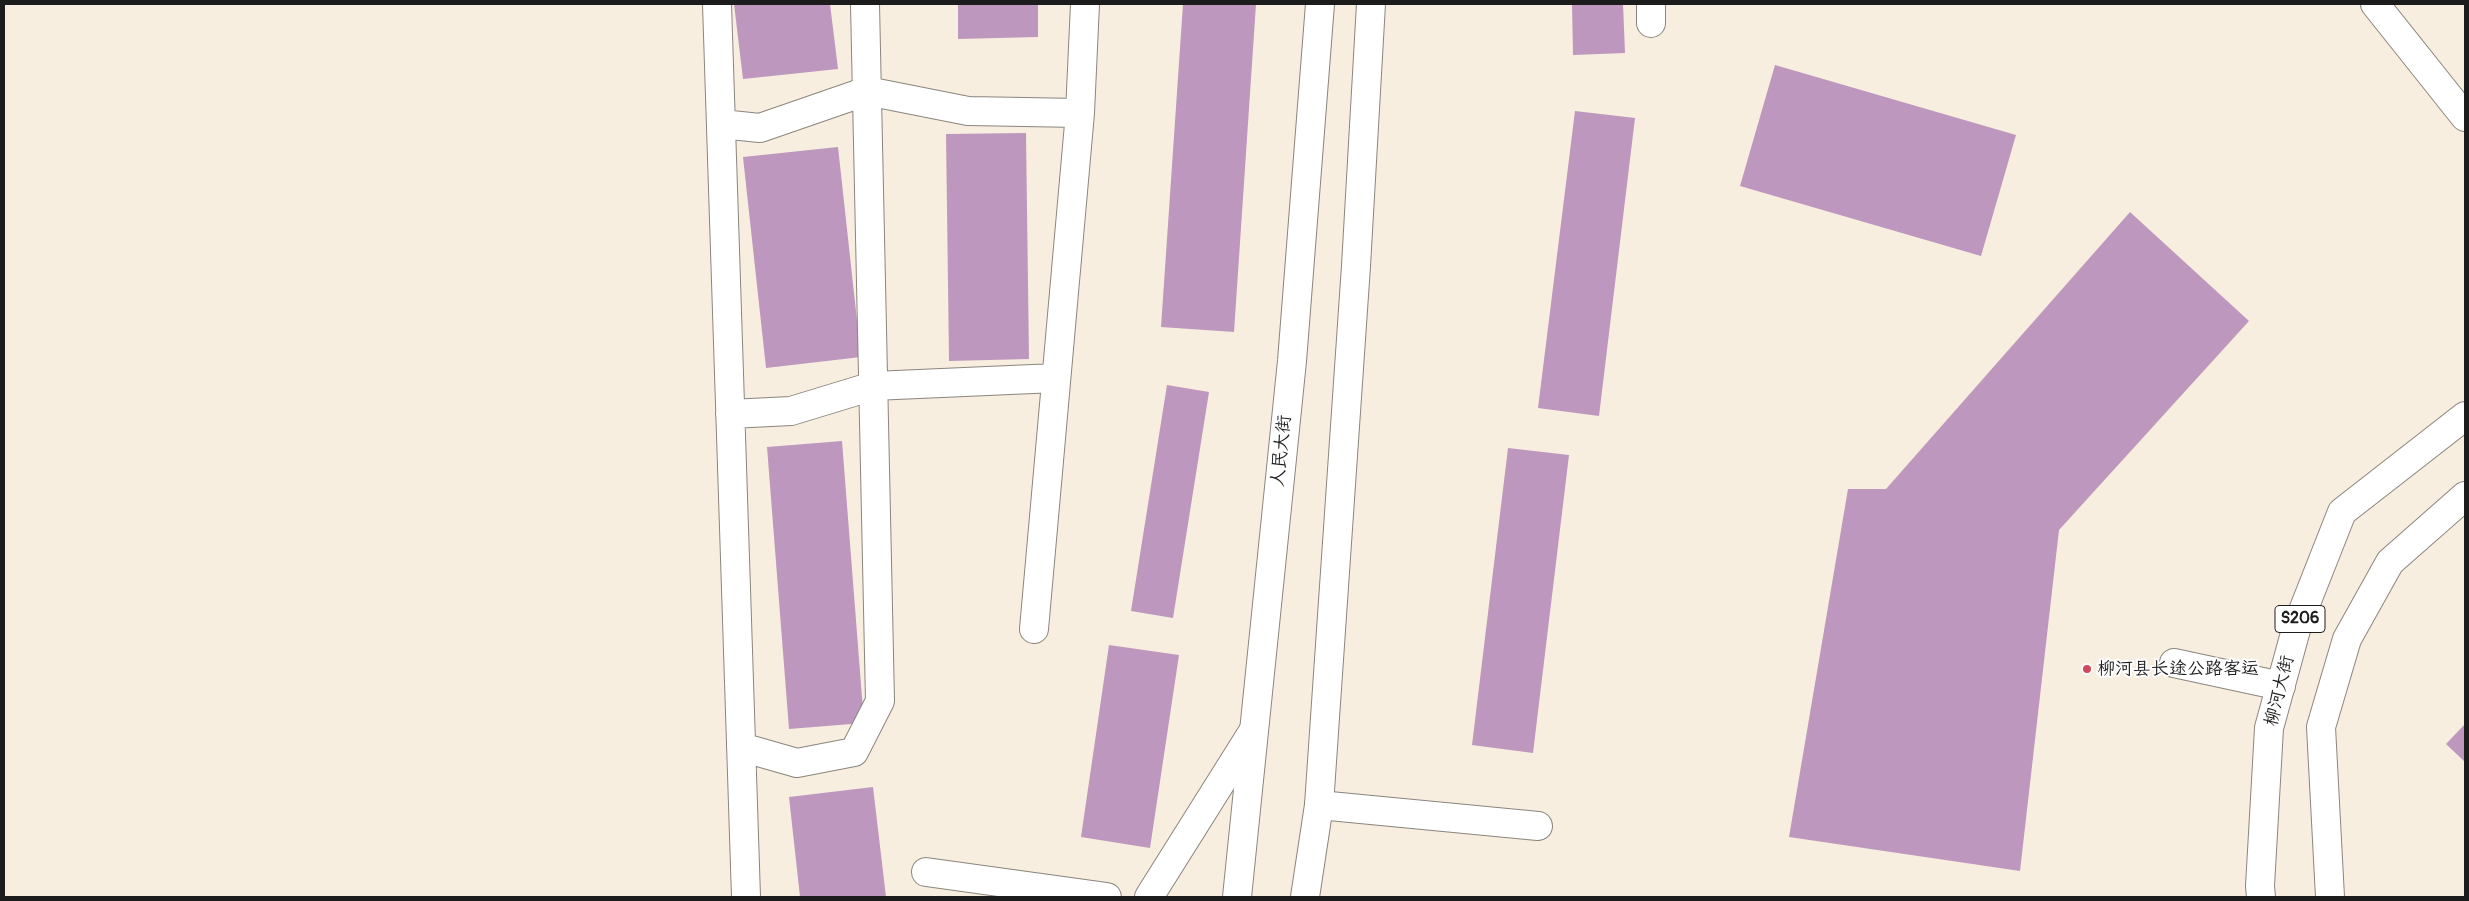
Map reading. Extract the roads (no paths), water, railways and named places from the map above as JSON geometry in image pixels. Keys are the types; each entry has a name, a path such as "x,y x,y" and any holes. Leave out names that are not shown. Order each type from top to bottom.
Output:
{"street":[{"path":"717,4 746,897"},
{"path":"741,747 797,763 854,752 880,701 865,4"},
{"path":"1034,629 1080,113 1085,4"},
{"name":"人民大街","path":"1237,897 1252,733 1292,361 1320,4"},
{"path":"1305,897 1319,805 1356,266 1371,4"},
{"path":"2375,4 2465,117"},
{"path":"721,124 760,128 867,91 968,111 1080,113"},
{"path":"730,414 791,411 873,386 1056,378"},
{"name":"柳河大街","path":"2261,892 2269,728 2297,626 2342,512 2465,416"},
{"name":"S206","path":"2329,887 2321,726 2346,639 2390,562 2465,496"},
{"path":"2174,663 2281,686"},
{"path":"1149,897 1252,733"},
{"path":"1319,805 1538,826"},
{"path":"926,872 1107,897"}],"place":[{"name":"柳河县长途公路客运","path":"2087,669"}]}
